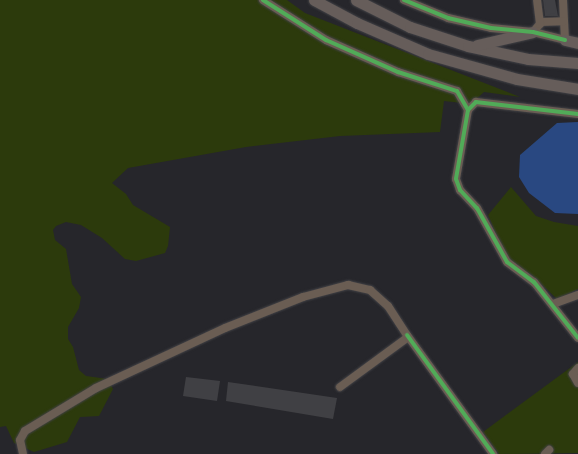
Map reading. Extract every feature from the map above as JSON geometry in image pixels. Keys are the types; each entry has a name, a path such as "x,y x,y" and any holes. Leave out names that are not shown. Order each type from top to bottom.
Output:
{"highway":[{"path":"314,0 356,23 428,54 517,79 578,89"},
{"path":"356,0 410,27 468,46 528,59 578,63"},
{"path":"468,46 532,32"},
{"path":"565,40 578,43"}],"street":[{"path":"263,0 326,40 398,72 457,91 468,110"},
{"path":"404,0 448,18 491,28 532,32 565,40 563,0"},
{"path":"532,32 538,29 540,22 537,0"},
{"path":"540,22 564,20"},
{"path":"578,114 484,101 476,102 468,110 456,174 457,185 477,208 507,262 534,282 553,304 578,338"},
{"path":"23,454 20,440 25,431 96,388 225,328 334,287 348,285 370,290 388,306 407,336 493,454"},
{"path":"553,304 578,295"},
{"path":"340,387 407,336"},
{"path":"578,368 573,374 578,383"}],"green space":[{"path":"0,0 287,0 305,13 520,97 484,92 471,104 444,101 440,132 340,136 246,147 128,168 112,183 126,194 133,205 170,227 168,246 165,253 136,261 125,259 102,238 81,225 66,222 56,226 53,230 55,240 66,249 72,284 81,297 79,308 68,327 68,339 73,347 79,370 86,376 108,379 113,389 99,416 80,417 67,442 34,452 14,443 6,426 0,427"},
{"path":"511,187 536,216 554,222 578,226 578,289 557,299 531,274 519,268 506,256 488,215"},
{"path":"578,362 578,453 499,454 483,432"}],"water":[{"path":"578,122 578,214 555,213 529,193 519,177 520,155 557,123"}],"building":[{"path":"543,0 555,0 558,16 545,16"},
{"path":"186,377 220,381 217,401 183,396"},
{"path":"228,382 337,398 333,419 226,401"}],"cycle path":[{"path":"263,0 326,40 398,72 457,91 468,110"},
{"path":"404,0 448,18 491,28 533,32 565,40"},
{"path":"578,114 476,102 468,110 456,179 460,190 477,208 507,262 534,282 578,338"},
{"path":"407,335 493,454"}]}
